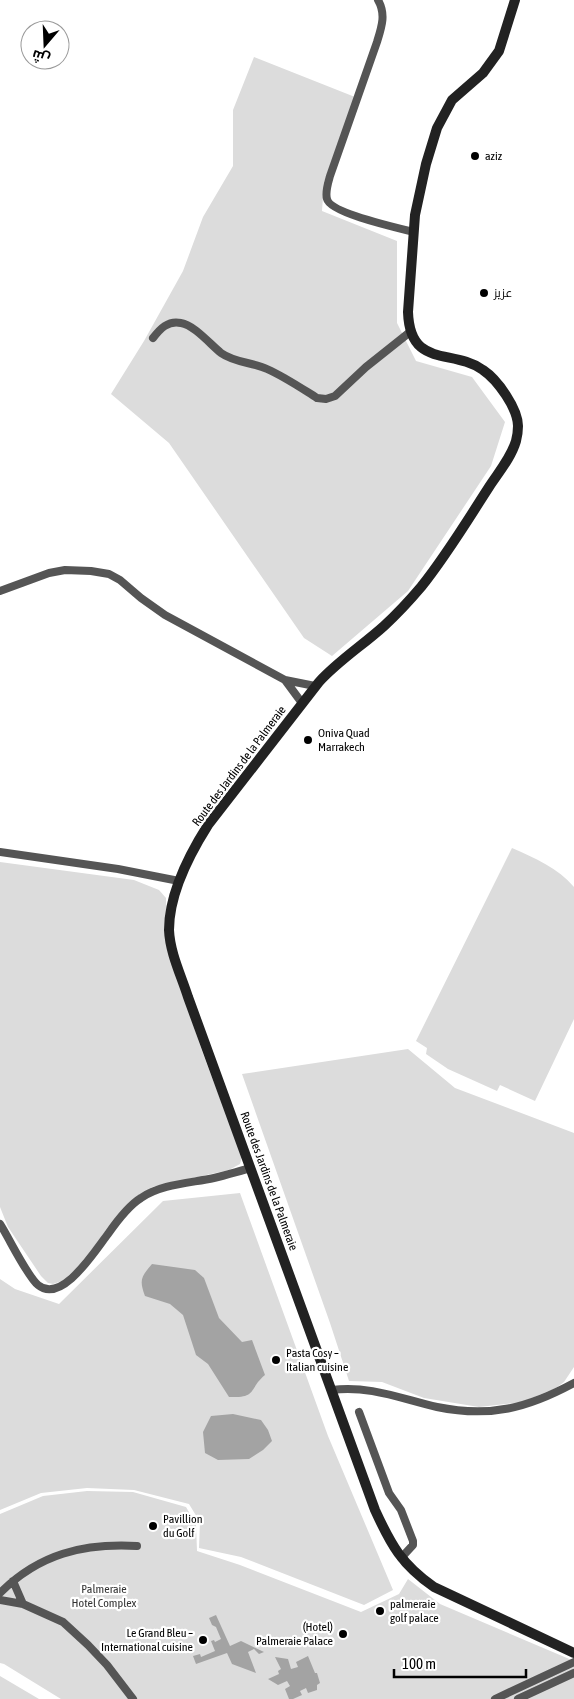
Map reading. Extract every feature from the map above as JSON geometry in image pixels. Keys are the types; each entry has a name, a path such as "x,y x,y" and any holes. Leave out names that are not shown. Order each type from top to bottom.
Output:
{"street":[{"path":"378,0 383,10 384,19 330,176 326,191 327,200 332,207 344,212 414,232"},
{"path":"153,338 161,328 169,324 183,323 222,354 233,360 266,369 318,398 326,399 335,396 366,367 410,332 408,312 415,215 437,128 452,100 483,73 499,51 515,0"},
{"name":"Route des Jardins de la Palmeraie","path":"410,332 419,345 431,353 483,369 496,381 511,403 516,416 518,426 516,441 509,456 463,527 420,588 384,626 330,670 315,686 274,742 208,825 197,842 179,881 172,903 170,930 173,953 375,1510 388,1538 400,1558 417,1575 434,1587 574,1653"},
{"path":"0,591 49,573 65,570 108,574 120,580 165,615 285,680 315,686"},
{"path":"285,680 302,703"},
{"path":"0,852 118,869 179,881"},
{"path":"0,1224 31,1277 39,1286 50,1290 60,1287 71,1280 108,1233 140,1198 151,1192 251,1168"},
{"path":"332,1390 346,1388 362,1389 438,1407 487,1411 507,1410 526,1405 574,1383"},
{"path":"359,1412 389,1493 401,1510 413,1541 413,1545 400,1558"},
{"path":"0,1593 38,1563 66,1552 89,1547 137,1546"},
{"path":"13,1581 23,1604"},
{"path":"0,1600 23,1604 63,1622 107,1665 132,1698"},
{"path":"495,1699 574,1662"},
{"path":"518,1699 574,1673"}],"green space":[{"path":"254,57 355,97 324,182 322,211 397,241 397,323 416,361 472,377 505,422 491,466 408,591 332,656 304,638 169,443 111,394 144,341 183,271 203,217 233,166 233,110"},
{"path":"512,848 538,860 561,874 574,887 574,1019 535,1101 500,1085 497,1091 448,1069 426,1054 427,1048 416,1041"},
{"path":"0,862 134,880 159,890 166,898 166,932 173,965 202,1051 242,1157 240,1164 229,1170 152,1187 140,1195 122,1212 75,1270 62,1281 53,1284 48,1283 41,1276 8,1227 0,1207"},
{"path":"408,1049 455,1088 574,1133 574,1367 564,1382 556,1388 522,1402 479,1407 424,1398 382,1382 349,1381 242,1074"},
{"path":"240,1193 328,1436 393,1590 364,1605 241,1557 199,1548 200,1522 189,1504 134,1490 87,1488 41,1493 0,1510 0,1279 15,1289 59,1304 163,1201"},
{"name":"Palmeraie Hotel Complex","path":"87,1491 133,1492 186,1507 196,1524 197,1551 240,1565 361,1612 399,1594 408,1579 440,1604 574,1661 574,1699 61,1699 0,1663 0,1514 43,1496"},
{"path":"0,1676 39,1699 0,1699"}],"shaded area":[{"path":"152,1264 195,1270 204,1278 219,1318 242,1342 252,1340 265,1375 252,1392 244,1396 229,1397 208,1364 196,1355 183,1315 170,1304 145,1296 142,1279"},
{"path":"233,1414 261,1420 268,1430 272,1441 263,1450 249,1459 218,1460 205,1453 203,1432 211,1416"},
{"path":"216,1615 230,1646 241,1641 264,1652 259,1654 254,1649 248,1652 256,1673 232,1664 227,1653 196,1664 193,1656 200,1654 201,1657 215,1651 211,1641 214,1640 215,1642 221,1639 216,1627 212,1625 209,1618"},
{"path":"308,1656 320,1683 317,1685 317,1690 308,1693 306,1688 300,1691 302,1695 289,1699 285,1689 290,1686 287,1681 278,1685 268,1679 279,1674 278,1671 281,1669 275,1657 288,1659 291,1669 298,1667 296,1662"}],"place":[{"name":"aziz","path":"475,156"},
{"name":"عزيز","path":"484,293"},
{"name":"Oniva Quad Marrakech","path":"308,740"},
{"name":"Pasta Cosy – Italian cuisine","path":"276,1360"},
{"name":"Pavillion du Golf","path":"153,1526"},
{"name":"palmeraie golf palace","path":"380,1611"},
{"name":"(Hotel) Palmeraie Palace","path":"343,1634"},
{"name":"Le Grand Bleu – International cuisine","path":"203,1640"}]}
